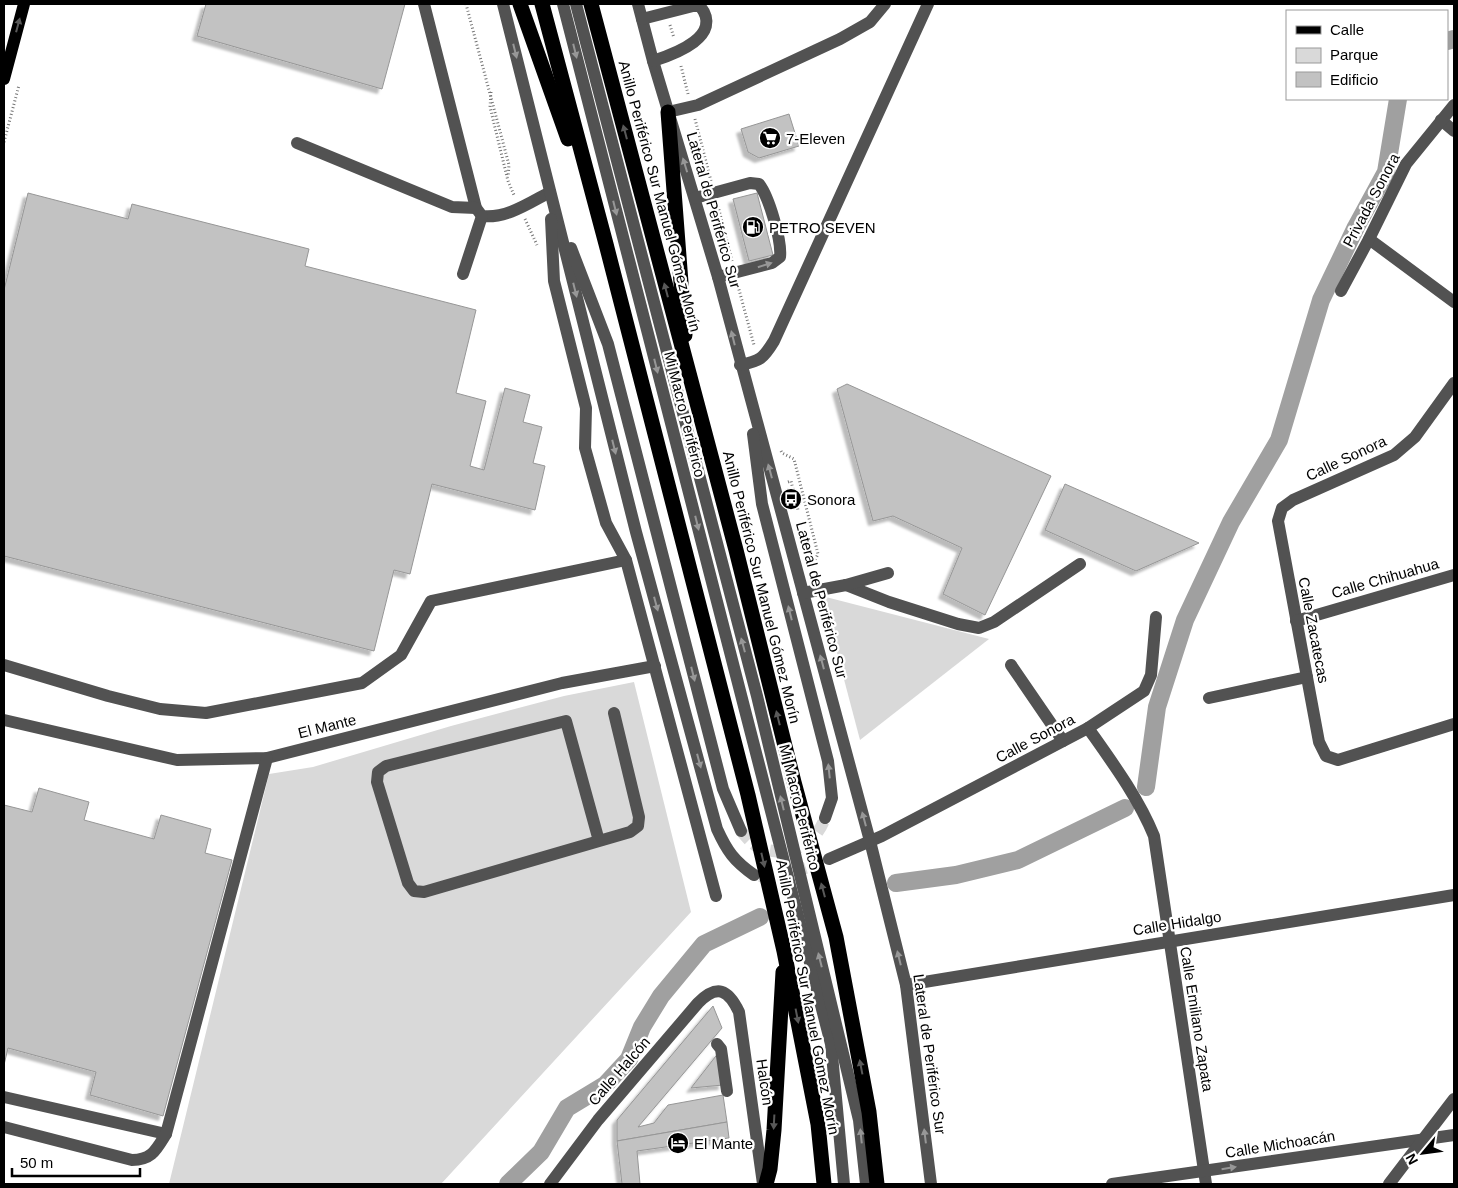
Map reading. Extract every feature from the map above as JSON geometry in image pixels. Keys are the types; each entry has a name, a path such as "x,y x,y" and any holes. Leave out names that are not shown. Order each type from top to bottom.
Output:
{"highway":[{"path":"520,4 606,244"},
{"name":"Anillo Periférico Sur Manuel Gómez Morín","path":"542,4 748,795 784,951 818,1124 824,1184"},
{"name":"Anillo Periférico Sur Manuel Gómez Morín","path":"591,4 736,550 794,782 836,937 869,1112 877,1184"},
{"path":"668,112 688,374"},
{"path":"764,1184 770,1169 774,1130 784,951"}],"main road":[{"path":"4,79 24,4"}],"street":[{"path":"424,4 479,212 463,274"},
{"path":"503,4 636,532 717,829 728,851 739,865 754,875"},
{"name":"Mi Macro Periférico","path":"562,4 831,1044 844,1184"},
{"name":"Mi Macro Periférico","path":"576,4 759,705 859,1120 866,1184"},
{"name":"Lateral de Periférico Sur","path":"638,4 653,61 718,277 740,365 809,591 906,985 931,1184"},
{"path":"668,112 698,105 840,39 870,22 885,4"},
{"path":"740,365 758,361 768,351 774,341 928,4"},
{"path":"642,20 693,6 700,6 705,12 707,26 700,37 678,53 653,61"},
{"name":"Privada Sonora","path":"1341,291 1406,164 1454,105"},
{"path":"1441,120 1454,130"},
{"path":"297,143 452,207 479,212 492,218 519,208 550,192"},
{"path":"695,198 750,183 760,184 765,192 781,247 780,257 772,263 718,277"},
{"path":"550,192 554,281 586,408 585,448 606,523 626,560 716,896"},
{"path":"550,192 608,344 722,789 741,831"},
{"path":"1369,239 1454,302"},
{"name":"Calle Sonora","path":"1282,508 1293,500 1394,456 1415,437 1454,382"},
{"path":"746,385 762,504 828,761 832,798 825,818"},
{"name":"Calle Zacatecas","path":"1282,508 1278,521 1319,742 1326,756 1338,760 1454,724"},
{"path":"4,665 108,696 160,709 206,713 362,683 401,656 430,601 626,560"},
{"path":"846,585 889,602 958,624 979,628 994,622 1080,564"},
{"path":"809,591 846,585 888,573"},
{"name":"Calle Chihuahua","path":"1296,621 1454,574"},
{"name":"Calle Sonora","path":"829,859 882,836 1088,728 1144,692 1151,675 1156,617"},
{"path":"1011,664 1062,741"},
{"name":"El Mante","path":"4,720 177,760 267,758 562,683 655,666"},
{"path":"1209,698 1307,677"},
{"path":"599,841 566,721 386,766 378,772 377,782 408,883 414,891 424,892 630,832 638,826 639,817 614,713"},
{"name":"Calle Emiliano Zapata","path":"1088,728 1126,782 1154,836 1168,941 1205,1178"},
{"path":"4,1127 132,1160 143,1160 153,1153 166,1134 267,758"},
{"name":"Calle Hidalgo","path":"906,985 1454,895"},
{"name":"Halcón","path":"721,991 732,998 738,1012 764,1184"},
{"name":"Calle Halcón","path":"550,1184 598,1120 698,1003 709,992 721,991"},
{"path":"717,1044 721,1049 727,1091"},
{"path":"4,1097 166,1134"},
{"path":"1389,1184 1454,1099"},
{"name":"Calle Michoacán","path":"1112,1184 1205,1178 1424,1138 1454,1135"}],"path":[{"path":"466,4 491,92 490,108 508,181 538,248"},
{"path":"667,12 758,361"},
{"path":"780,444 782,453 794,459 818,554 811,569 809,591"}],"green space":[{"path":"822,596 989,639 860,740"},
{"path":"634,682 691,912 441,1184 169,1184 269,774 313,767 451,726 564,696"}],"building":[{"path":"206,4 405,4 382,89 197,36"},
{"name":"7-Eleven","path":"789,114 799,146 759,158 748,152 741,129"},
{"path":"28,193 128,219 132,204 309,249 305,266 476,310 456,393 486,401 470,466 484,470 505,388 530,395 523,422 542,427 533,463 545,466 535,510 432,484 410,574 394,570 374,651 4,556 4,290"},
{"name":"PETRO SEVEN","path":"757,193 773,255 749,261 733,199"},
{"path":"847,384 1051,476 985,615 943,594 962,548 893,516 873,521 837,389"},
{"path":"1065,484 1199,543 1136,571 1045,530"},
{"path":"39,788 89,802 84,820 154,839 161,815 211,829 205,853 232,860 163,1116 90,1095 96,1072 8,1048 4,1065 4,805 32,812"},
{"path":"713,1006 722,1028 638,1127 654,1123 668,1105 723,1095 727,1122 617,1141 617,1120"},
{"path":"719,1052 723,1085 691,1088"},
{"path":"727,1122 729,1138 637,1151 640,1184 622,1184 617,1141"}],"waterway":[{"path":"1448,41 1454,39"},
{"path":"1146,787 1157,707 1185,620 1231,522 1279,440 1321,300 1356,227 1386,172 1398,100"},
{"path":"896,883 956,875 1018,860 1125,808"},
{"path":"508,1184 541,1152 567,1108 605,1085 629,1059 642,1027 661,996 704,944 760,917"}],"tunnel":[{"path":"741,831 751,842 762,849 782,852 791,851 812,839 825,818"},
{"path":"759,876 776,876 824,861"}],"place":[{"name":"7-Eleven","path":"770,138"},
{"name":"PETRO SEVEN","path":"753,227"},
{"name":"Sonora","path":"791,499"},
{"name":"El Mante","path":"678,1143"}]}
